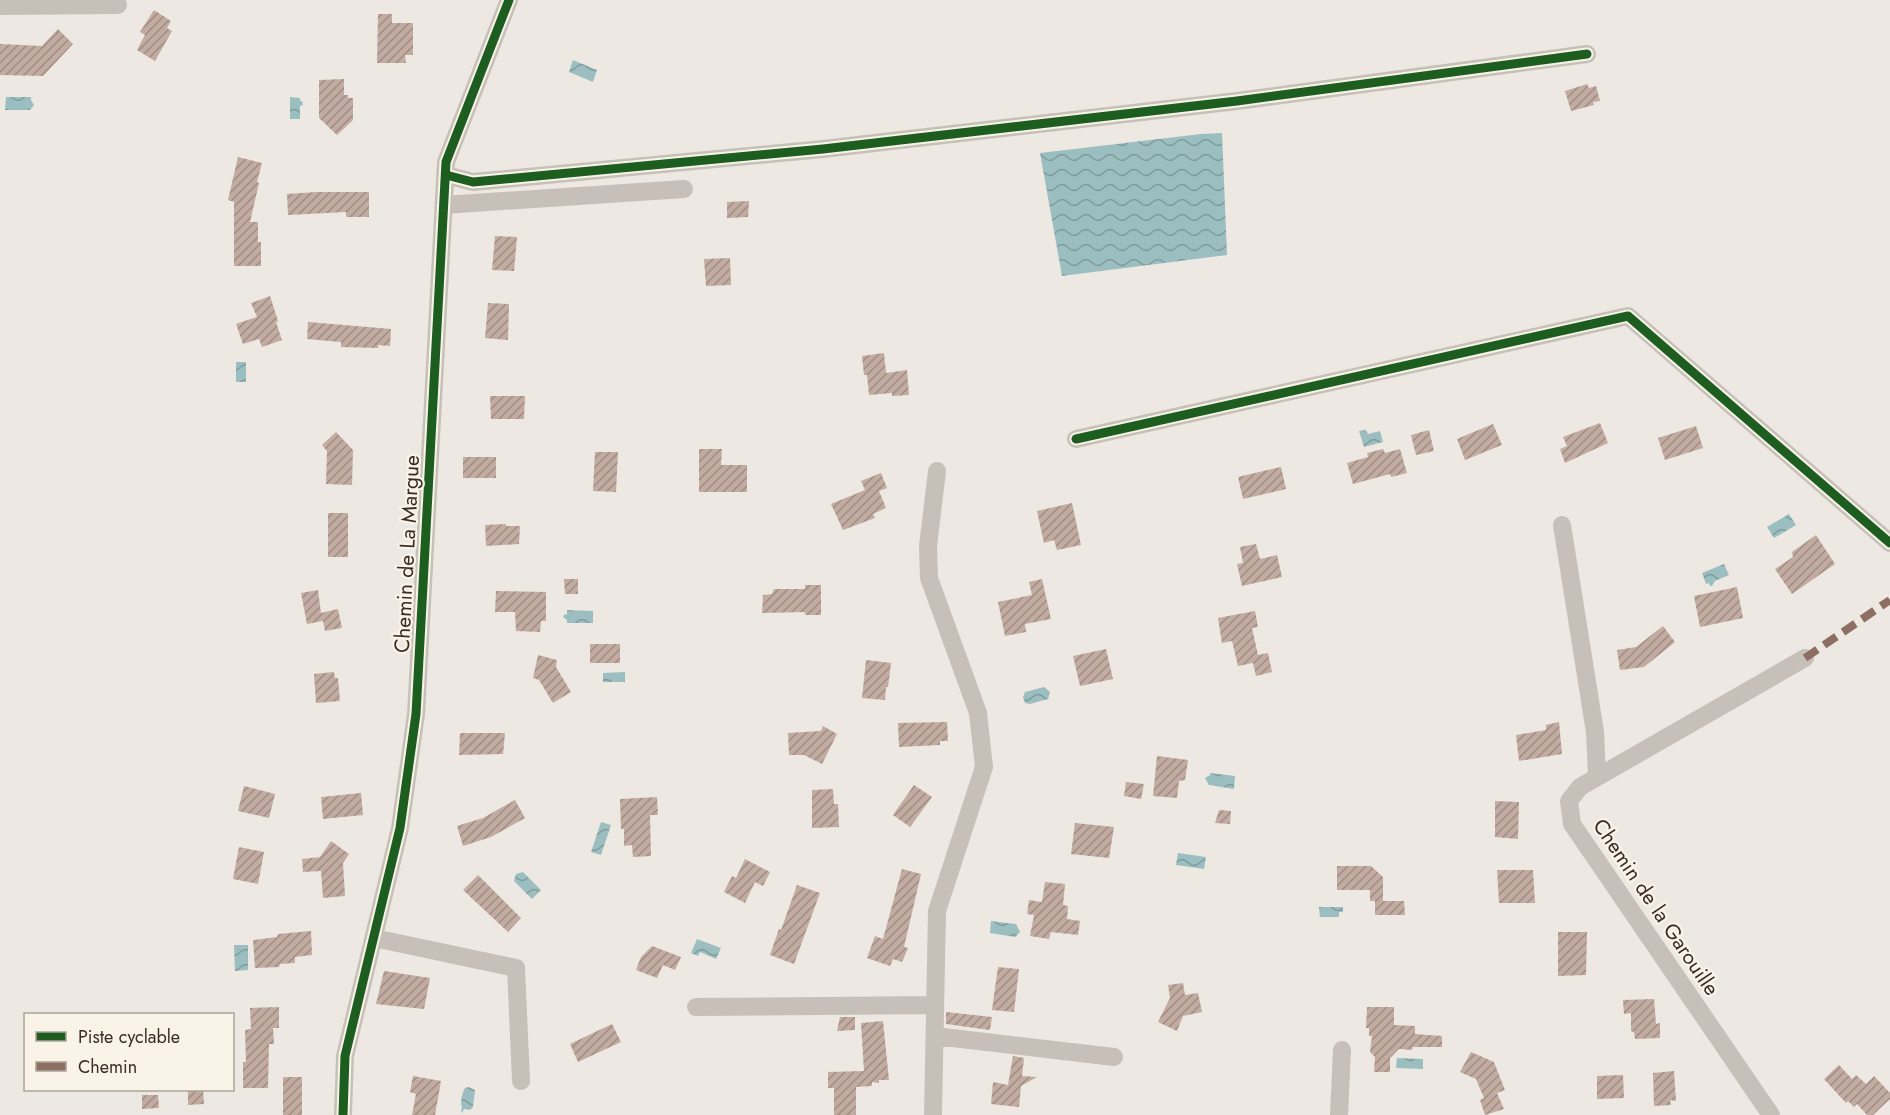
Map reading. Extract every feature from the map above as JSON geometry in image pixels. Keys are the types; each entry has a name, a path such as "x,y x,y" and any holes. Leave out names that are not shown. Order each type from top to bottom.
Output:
{"street":[{"name":"Chemin de La Margue","path":"344,1115 345,1056 399,828 416,714 446,162 509,0"},
{"path":"0,6 118,5"},
{"path":"446,175 473,182 823,149 1237,101 1587,54"},
{"path":"444,205 684,189"},
{"path":"1076,439 1628,316 1890,543"},
{"path":"933,1115 937,910 984,767 978,713 929,578 928,546 937,471"},
{"path":"1562,525 1595,732 1597,776"},
{"name":"Chemin de la Garouille","path":"1771,1115 1572,824 1569,801 1580,787 1597,776 1804,658"},
{"path":"374,938 516,968 521,1081"},
{"path":"696,1006 935,1005"},
{"path":"935,1036 1114,1057"},
{"path":"1339,1115 1342,1050"}],"water":[{"path":"573,60 597,70 593,82 569,72"},
{"path":"6,97 31,97 34,105 30,110 5,110"},
{"path":"290,97 300,98 302,101 300,119 290,119"},
{"path":"1222,133 1227,255 1062,276 1040,153"},
{"path":"236,362 246,362 246,382 236,382"},
{"path":"1366,430 1368,434 1380,431 1383,442 1364,447 1359,431"},
{"path":"1789,514 1796,525 1774,538 1767,527"},
{"path":"1724,564 1729,575 1715,581 1712,586 1709,583 1706,584 1702,573"},
{"path":"567,610 593,611 593,623 567,623 563,617 567,614"},
{"path":"625,672 625,682 603,682 603,673"},
{"path":"1044,687 1050,692 1048,699 1030,704 1025,703 1023,697 1025,692"},
{"path":"1210,773 1235,776 1234,789 1209,785 1205,778"},
{"path":"601,822 611,825 601,855 591,852"},
{"path":"1178,853 1206,857 1204,869 1176,865"},
{"path":"523,872 541,890 532,899 514,881 516,874"},
{"path":"1319,907 1343,907 1343,912 1339,912 1339,917 1320,917"},
{"path":"991,921 1016,924 1020,932 1015,937 990,933"},
{"path":"697,939 721,948 716,959 700,952 698,956 691,953"},
{"path":"234,945 248,945 248,970 235,971"},
{"path":"1397,1058 1423,1059 1423,1069 1396,1068"},
{"path":"465,1088 475,1090 473,1107 470,1110 464,1109 462,1113 462,1095"}],"building":[{"path":"154,10 171,21 167,28 172,31 155,61 137,50 145,35 140,32"},
{"path":"378,14 392,14 392,23 413,23 413,55 405,55 406,63 377,63"},
{"path":"58,29 73,44 43,76 0,75 0,44 42,46"},
{"path":"344,79 344,95 353,98 353,120 337,135 319,118 319,80"},
{"path":"1587,84 1589,88 1596,86 1600,101 1593,102 1594,105 1571,111 1565,91"},
{"path":"238,157 262,163 250,222 258,222 261,266 234,266 234,202 228,200"},
{"path":"369,192 369,217 346,217 346,212 288,215 287,194"},
{"path":"749,201 748,217 727,218 727,202"},
{"path":"495,236 517,237 514,271 492,270"},
{"path":"730,258 731,285 706,286 704,259"},
{"path":"270,296 282,340 262,347 259,339 243,344 236,324 257,317 251,303"},
{"path":"488,303 509,304 508,340 485,338"},
{"path":"308,322 391,329 390,346 341,347 341,342 307,339"},
{"path":"884,353 886,373 907,370 909,395 892,396 892,393 869,395 862,356"},
{"path":"490,396 525,396 524,419 491,419"},
{"path":"1600,423 1608,443 1565,463 1560,449 1567,446 1563,437"},
{"path":"1493,424 1502,445 1465,460 1457,439"},
{"path":"1696,426 1703,448 1665,460 1658,438"},
{"path":"1429,430 1434,451 1416,455 1411,435"},
{"path":"336,432 353,450 352,485 326,484 327,451 322,445"},
{"path":"699,449 722,449 721,465 747,465 747,492 699,492"},
{"path":"1383,449 1385,453 1400,449 1407,473 1391,477 1390,474 1353,484 1347,463 1368,457 1367,453"},
{"path":"595,452 618,452 616,492 593,491"},
{"path":"463,457 496,457 496,478 463,478"},
{"path":"1281,467 1286,489 1243,499 1238,477"},
{"path":"881,473 887,488 879,491 886,508 873,514 875,518 843,530 831,504 865,490 861,481"},
{"path":"1072,503 1081,545 1057,550 1054,540 1044,543 1037,511"},
{"path":"328,513 348,513 348,557 328,557"},
{"path":"506,524 506,526 520,526 519,544 486,546 485,525"},
{"path":"1816,535 1835,564 1792,594 1775,569 1793,557 1792,552"},
{"path":"1256,544 1260,559 1277,555 1282,577 1242,586 1237,564 1243,563 1240,547"},
{"path":"564,579 578,579 578,594 565,594"},
{"path":"1042,579 1051,619 1025,624 1026,632 1005,636 998,602 1032,595 1029,582"},
{"path":"805,585 821,585 821,615 806,615 804,612 762,613 763,595 772,594 774,589 805,589"},
{"path":"1737,587 1743,618 1700,627 1694,596"},
{"path":"318,590 321,613 338,609 342,628 325,631 323,621 307,624 301,593"},
{"path":"496,591 546,592 546,621 541,621 540,632 516,631 515,612 495,612"},
{"path":"1255,611 1258,627 1252,628 1258,655 1268,653 1272,672 1256,676 1253,663 1238,666 1232,641 1222,643 1218,618"},
{"path":"1663,626 1675,642 1644,667 1620,670 1617,650 1636,647"},
{"path":"590,644 620,644 620,663 590,663"},
{"path":"1106,649 1113,679 1080,686 1073,656"},
{"path":"538,655 557,660 556,667 571,692 553,703 539,680 533,678"},
{"path":"866,660 891,663 885,700 862,698"},
{"path":"334,672 335,678 338,678 340,701 316,703 314,674"},
{"path":"947,722 948,741 940,741 940,745 899,747 898,723"},
{"path":"1559,722 1562,754 1519,761 1516,735 1546,730 1546,725"},
{"path":"823,726 837,734 822,764 804,755 789,755 788,733 821,731"},
{"path":"460,733 505,733 503,754 459,755"},
{"path":"1157,756 1188,760 1185,780 1179,781 1177,798 1153,796"},
{"path":"1126,782 1144,784 1141,799 1124,796"},
{"path":"914,785 932,797 910,827 893,815"},
{"path":"244,786 275,794 269,818 238,811"},
{"path":"833,789 834,804 838,804 839,827 812,828 812,790"},
{"path":"361,793 363,815 323,819 321,797"},
{"path":"657,797 658,815 650,815 651,856 633,857 632,845 624,846 620,799"},
{"path":"515,800 525,818 491,837 463,846 457,826 483,818"},
{"path":"1495,801 1519,802 1518,839 1495,837"},
{"path":"1219,810 1231,811 1230,824 1215,823"},
{"path":"1075,823 1114,827 1109,858 1071,854"},
{"path":"331,841 349,854 343,863 345,896 323,898 321,871 303,872 302,859 320,857"},
{"path":"239,847 264,852 258,884 233,879"},
{"path":"745,859 770,872 763,886 755,882 745,903 724,892 732,876 736,878"},
{"path":"1337,866 1371,866 1383,877 1383,901 1404,901 1405,915 1375,915 1375,901 1370,901 1370,890 1337,890"},
{"path":"902,869 921,874 904,947 908,948 902,962 893,959 890,966 867,958 875,936 883,939"},
{"path":"1497,870 1533,870 1535,903 1499,903"},
{"path":"478,875 521,918 508,932 463,890"},
{"path":"1045,882 1065,884 1063,905 1068,906 1067,919 1080,921 1078,935 1051,932 1049,939 1030,936 1034,915 1027,914 1029,900 1042,902"},
{"path":"797,885 820,893 794,964 770,955"},
{"path":"311,931 312,955 295,957 295,963 280,964 279,967 255,968 253,940 277,937 278,934"},
{"path":"1558,932 1587,932 1586,975 1558,976"},
{"path":"652,946 681,957 675,970 663,965 657,978 636,970 641,957"},
{"path":"998,967 1019,969 1014,1012 992,1010"},
{"path":"384,971 430,978 424,1009 376,1004"},
{"path":"1183,983 1185,995 1198,993 1202,1012 1183,1016 1177,1031 1158,1022 1170,998 1168,985"},
{"path":"1654,999 1656,1024 1660,1023 1660,1038 1635,1039 1634,1032 1631,1031 1631,1013 1624,1014 1623,1000"},
{"path":"279,1007 279,1028 273,1028 274,1044 269,1044 268,1088 243,1088 243,1062 246,1062 245,1030 251,1029 250,1008"},
{"path":"1367,1007 1394,1007 1394,1025 1415,1026 1415,1034 1442,1036 1442,1047 1399,1049 1390,1058 1390,1072 1374,1072 1375,1057 1370,1052 1372,1036 1369,1036 1369,1028 1366,1028"},
{"path":"946,1012 992,1017 990,1030 946,1024"},
{"path":"840,1017 855,1017 855,1030 837,1031"},
{"path":"883,1021 889,1080 879,1080 879,1083 872,1082 872,1086 856,1087 856,1115 834,1115 834,1088 828,1088 828,1072 864,1071 861,1023"},
{"path":"612,1024 621,1042 578,1062 570,1044"},
{"path":"1471,1052 1494,1062 1505,1090 1497,1093 1504,1109 1485,1115 1480,1100 1484,1098 1476,1079 1460,1072"},
{"path":"1013,1056 1024,1058 1022,1076 1037,1077 1021,1086 1019,1107 991,1104 993,1082 1008,1085"},
{"path":"1839,1065 1852,1079 1856,1075 1866,1084 1874,1076 1890,1093 1890,1099 1873,1115 1867,1115 1857,1104 1854,1107 1848,1101 1846,1103 1824,1079"},
{"path":"1674,1071 1676,1101 1670,1100 1671,1105 1654,1106 1653,1073"},
{"path":"1623,1075 1624,1098 1597,1099 1597,1076"},
{"path":"413,1076 441,1081 435,1115 412,1115 416,1094 410,1092"},
{"path":"283,1077 302,1077 302,1115 283,1115"},
{"path":"188,1091 203,1091 204,1104 188,1105"},
{"path":"142,1095 158,1095 159,1108 142,1109"}],"marked path":[{"path":"1805,658 1890,600"}],"cycle path":[{"path":"343,1115 345,1056 400,828 416,714 446,162 509,0"},
{"path":"446,175 473,182 823,149 1237,101 1587,54"},
{"path":"1076,439 1628,316 1890,543"}]}
